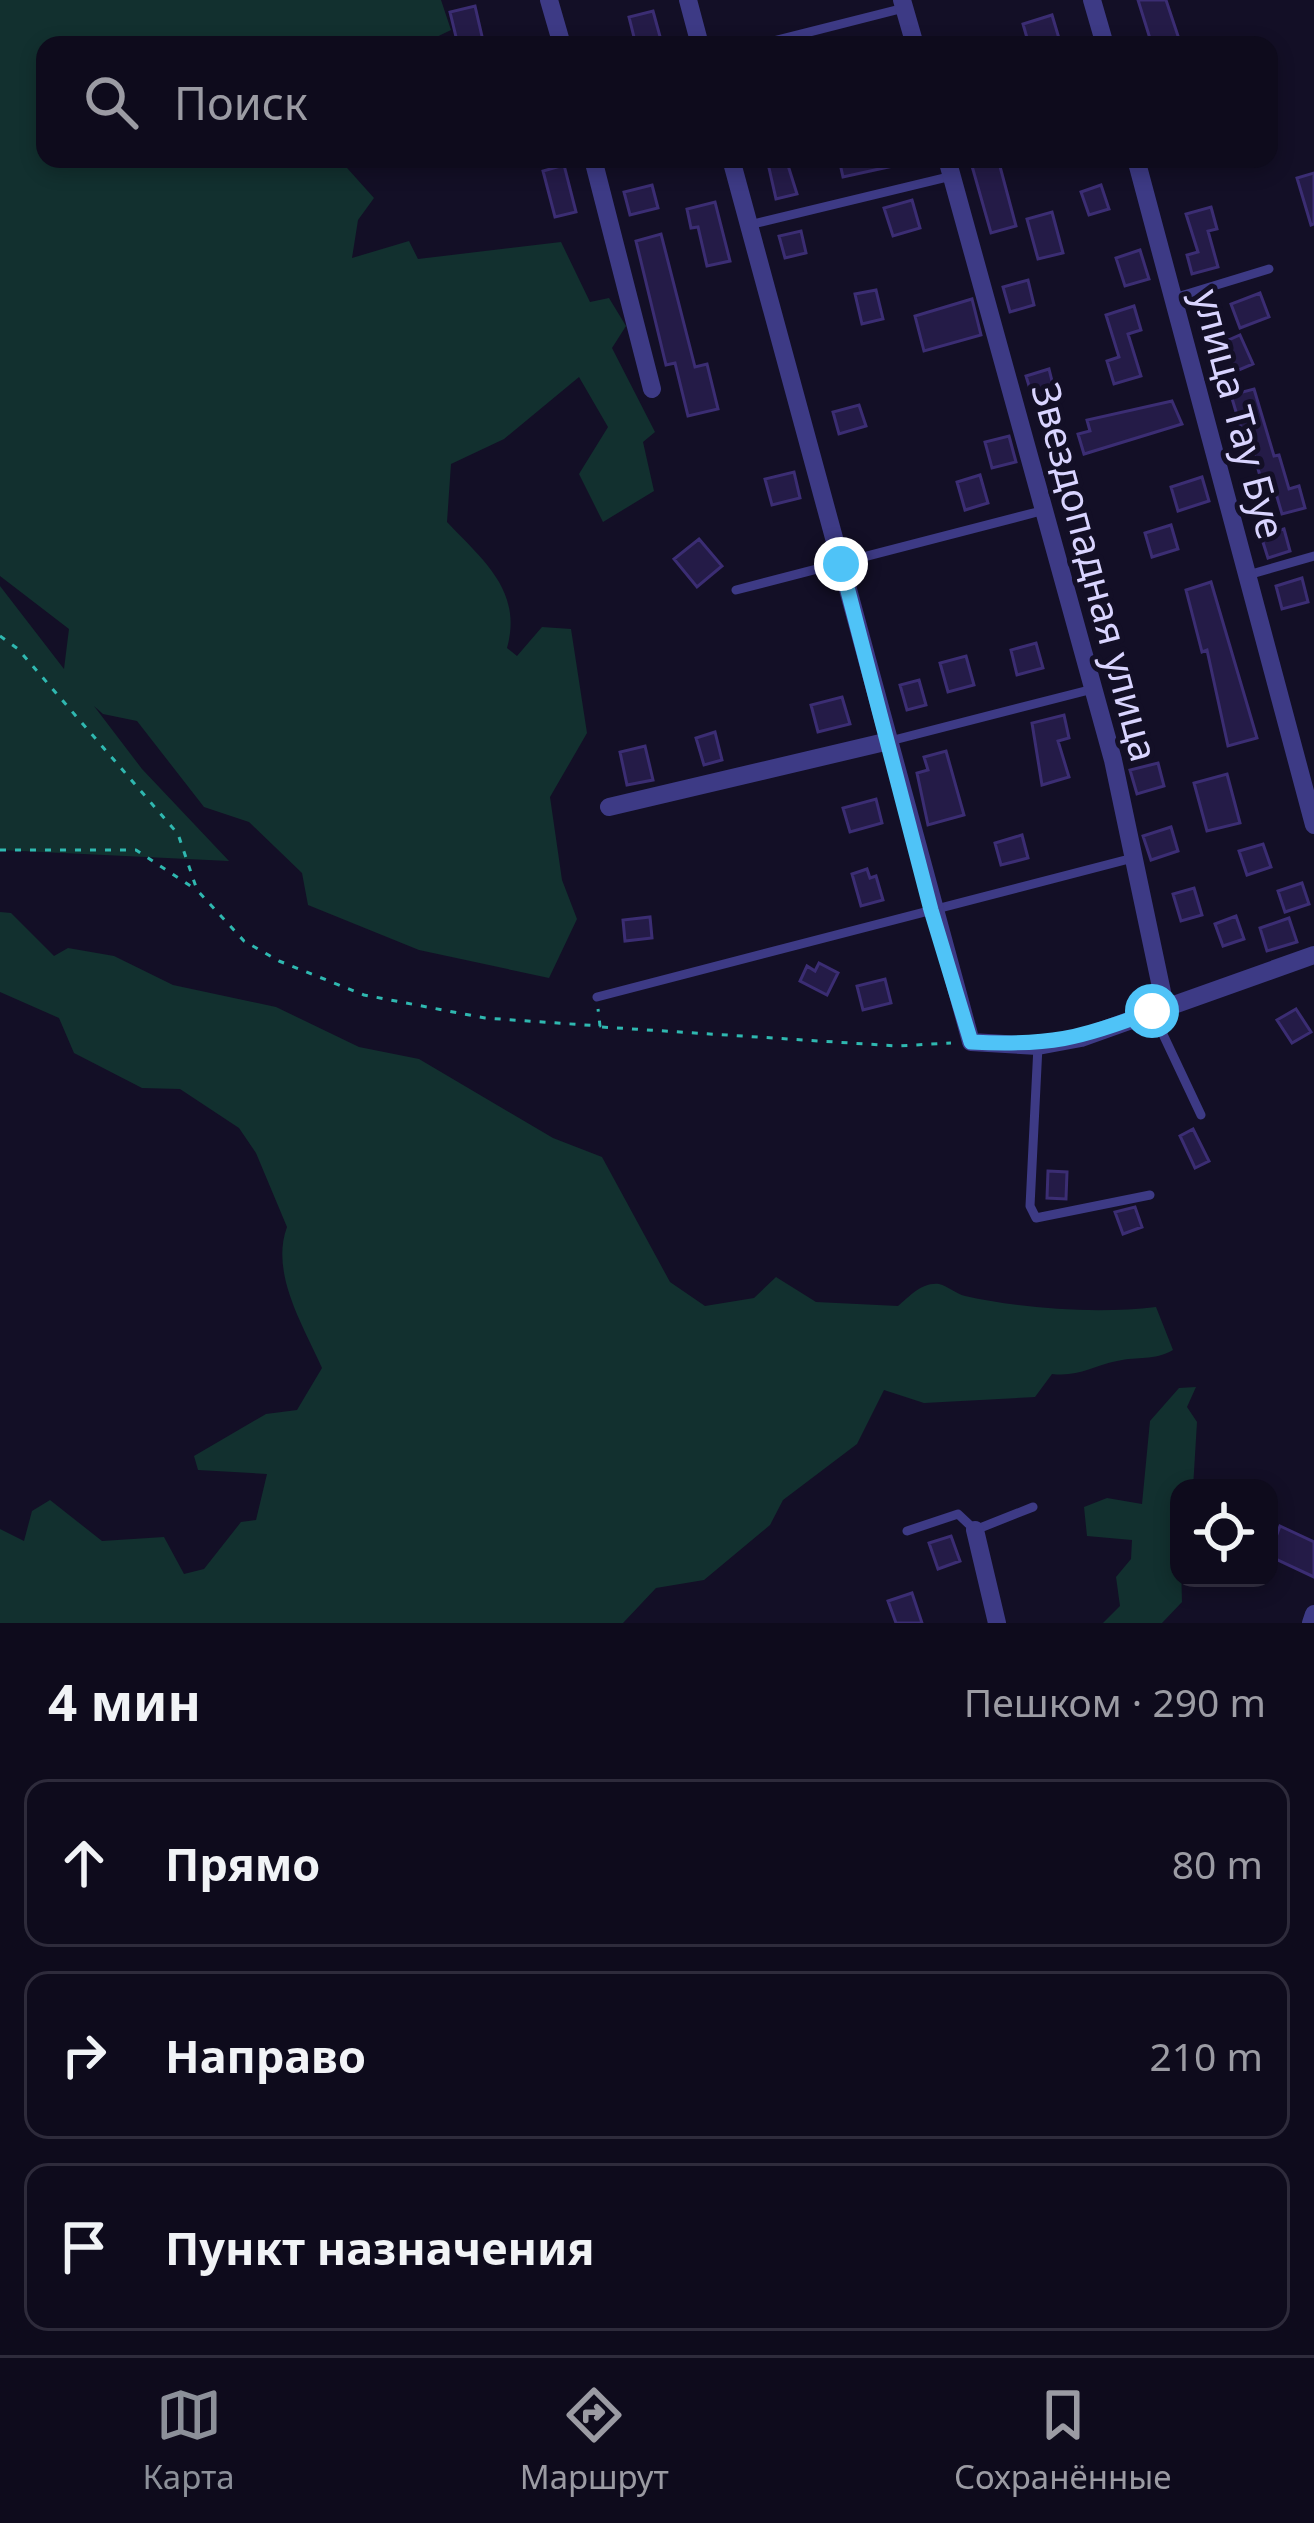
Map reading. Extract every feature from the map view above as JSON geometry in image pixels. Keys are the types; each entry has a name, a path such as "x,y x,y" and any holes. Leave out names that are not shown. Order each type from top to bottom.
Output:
{"street":[{"path":"550,0 560,36"},
{"path":"688,0 698,36"},
{"path":"1092,0 1102,36"},
{"path":"903,4 912,36"},
{"path":"595,168 652,389"},
{"path":"733,168 931,910 971,1042 1038,1046 1081,1038 1314,955"},
{"name":"Звездопадная улица","path":"950,168 1094,688 1133,858 1159,1008"},
{"name":"улица Тау Буе","path":"1138,168 1314,825"},
{"path":"610,807 889,741"},
{"path":"975,1530 997,1623"},
{"path":"1311,1623 1314,1614"}],"lane":[{"path":"790,36 903,4"},
{"path":"749,225 950,168"},
{"path":"1174,298 1269,268"},
{"path":"736,590 1045,510"},
{"path":"1248,575 1314,556"},
{"path":"889,741 1094,688"},
{"path":"597,997 1133,858"},
{"path":"1159,1008 1201,1115"},
{"path":"1038,1046 1030,1206 1036,1218 1150,1196"},
{"path":"907,1531 958,1514 975,1530 1034,1507"}],"path":[{"path":"0,636 29,661 178,834 197,890"},
{"path":"0,850 136,850 197,890 244,940 279,962 364,995 485,1018 897,1046 971,1042"},
{"path":"597,997 601,1026"}],"green space":[{"path":"0,0 441,0 451,30 439,36 36,36 36,168 347,168 374,198 358,220 352,258 409,241 418,259 561,242 590,302 609,298 626,326 612,348 655,432 643,442 654,491 603,522 579,474 608,427 579,377 504,439 451,464 447,522 486,564 505,593 510,628 507,648 517,656 542,627 571,629 587,733 550,797 562,880 577,919 549,978 419,950 308,905 302,873 249,822 204,807 137,721 103,714 94,706 142,769 229,861 0,850 0,586 64,669 69,629 0,576"},
{"path":"0,912 11,913 54,956 68,948 114,956 173,985 276,1007 359,1047 419,1059 553,1138 602,1157 670,1282 705,1306 754,1298 776,1277 816,1302 898,1306 922,1287 939,1284 965,1296 1036,1307 1156,1307 1173,1350 1078,1373 1052,1374 1035,1397 924,1403 884,1390 857,1444 783,1500 770,1525 704,1580 656,1588 623,1623 0,1623 0,1529 24,1541 32,1511 50,1500 102,1541 164,1537 184,1574 204,1569 241,1522 256,1520 267,1474 198,1470 194,1456 266,1414 297,1410 322,1368 286,1280 283,1245 287,1227 256,1153 239,1128 180,1089 142,1088 74,1053 59,1018 0,992"},
{"path":"1196,1387 1187,1407 1197,1422 1194,1479 1170,1479 1170,1587 1182,1587 1182,1602 1162,1623 1103,1623 1120,1606 1116,1577 1131,1559 1132,1540 1087,1536 1084,1507 1107,1498 1142,1504 1150,1421 1179,1388"}],"building":[{"path":"1138,0 1166,0 1178,36 1149,36"},
{"path":"475,6 482,36 456,36 450,12"},
{"path":"653,11 660,36 634,36 629,17"},
{"path":"1052,15 1058,36 1026,36 1023,24"},
{"path":"565,168 576,212 555,217 543,171"},
{"path":"769,168 789,168 797,194 776,199"},
{"path":"841,168 884,168 843,177"},
{"path":"973,168 1000,168 1016,226 991,233"},
{"path":"1314,173 1314,224 1311,225 1297,178"},
{"path":"652,185 658,208 630,215 624,192"},
{"path":"1101,185 1109,209 1089,215 1081,192"},
{"path":"912,200 920,228 893,236 884,208"},
{"path":"715,202 730,261 707,266 698,227 691,228 687,209"},
{"path":"1211,207 1217,229 1208,231 1218,267 1192,274 1187,255 1198,252 1186,214"},
{"path":"1052,212 1063,253 1038,259 1027,219"},
{"path":"801,231 806,253 785,258 779,236"},
{"path":"661,234 695,367 707,364 718,409 688,416 675,363 666,365 636,241"},
{"path":"1140,250 1149,279 1125,286 1116,258"},
{"path":"1028,280 1034,305 1010,312 1003,287"},
{"path":"876,290 883,319 862,324 855,294"},
{"path":"1260,293 1269,317 1240,328 1231,304"},
{"path":"972,299 981,335 924,351 915,316"},
{"path":"1134,306 1141,330 1128,334 1141,376 1114,384 1107,361 1119,357 1106,315"},
{"path":"1240,335 1253,364 1227,375 1215,346"},
{"path":"1049,369 1055,393 1033,399 1026,376"},
{"path":"1254,389 1274,456 1279,455 1289,489 1299,486 1305,508 1282,514 1272,480 1262,483 1253,451 1248,452 1231,395"},
{"path":"1172,401 1182,424 1084,454 1078,434 1090,431 1087,420"},
{"path":"859,405 866,426 839,434 833,412"},
{"path":"1009,436 1016,462 992,468 985,442"},
{"path":"794,472 800,498 772,505 765,479"},
{"path":"980,475 988,503 965,510 957,482"},
{"path":"1202,477 1209,501 1178,511 1171,487"},
{"path":"1171,525 1178,549 1152,557 1145,533"},
{"path":"1284,529 1290,551 1268,558 1261,536"},
{"path":"699,539 722,566 697,587 674,559"},
{"path":"1302,578 1308,602 1282,609 1276,586"},
{"path":"1211,582 1257,738 1228,746 1207,650 1202,652 1186,590"},
{"path":"1036,643 1043,668 1017,675 1011,650"},
{"path":"966,656 974,685 948,692 940,663"},
{"path":"919,680 926,705 907,710 900,685"},
{"path":"842,697 850,724 818,732 811,705"},
{"path":"1064,715 1069,738 1058,741 1069,777 1042,785 1032,723"},
{"path":"715,732 722,760 704,765 696,738"},
{"path":"645,746 653,780 627,785 620,752"},
{"path":"946,751 964,815 928,825 917,773 928,770 924,757"},
{"path":"1158,763 1164,786 1137,794 1130,770"},
{"path":"1227,774 1240,823 1207,831 1194,783"},
{"path":"876,799 882,823 850,832 843,808"},
{"path":"1171,827 1178,851 1151,860 1143,836"},
{"path":"1022,835 1028,858 1001,865 995,843"},
{"path":"1263,844 1271,867 1247,875 1239,851"},
{"path":"867,869 870,878 876,876 883,900 861,906 852,874"},
{"path":"1302,883 1309,904 1285,912 1278,891"},
{"path":"1194,888 1202,915 1181,921 1173,894"},
{"path":"1236,916 1244,939 1223,946 1215,924"},
{"path":"650,917 652,938 625,941 623,920"},
{"path":"1289,918 1297,942 1267,951 1260,928"},
{"path":"819,963 838,973 827,995 800,981 807,966 815,971"},
{"path":"885,979 891,1003 863,1010 857,986"},
{"path":"1296,1009 1311,1032 1292,1043 1277,1020"},
{"path":"1193,1129 1209,1161 1195,1168 1180,1136"},
{"path":"1048,1171 1067,1172 1066,1199 1047,1198"},
{"path":"1135,1207 1142,1227 1123,1234 1115,1212"},
{"path":"1280,1526 1314,1542 1314,1577 1278,1560"},
{"path":"951,1536 960,1561 938,1569 929,1543"},
{"path":"912,1593 922,1623 896,1623 888,1601"}],"route":[{"path":"841,564 931,910 971,1042 1038,1046 1081,1038 1152,1011"}]}
